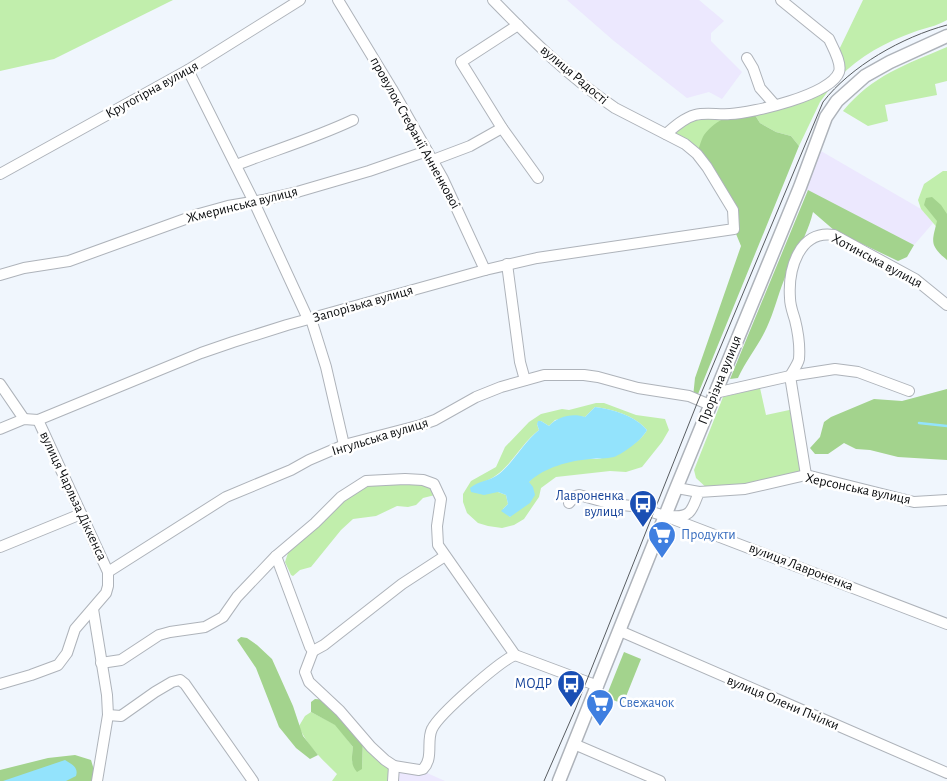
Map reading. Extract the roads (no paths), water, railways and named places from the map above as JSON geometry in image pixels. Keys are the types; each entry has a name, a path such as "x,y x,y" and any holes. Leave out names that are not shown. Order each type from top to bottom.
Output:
{"main road":[{"name":"Прорізна вулиця","path":"559,781 800,187 821,129 832,108 846,92 871,72 947,36"}],"street":[{"name":"Крутогірна вулиця","path":"0,174 188,70 300,0"},
{"name":"провулок Стефанії Анненкової","path":"338,0 433,160 452,196 484,270"},
{"name":"вулиця Радості","path":"493,0 548,56 604,101 685,144 699,156 733,210 734,222"},
{"path":"666,134 679,123 697,115 753,112 795,100 822,88 835,78 839,71 834,48 829,39 795,4 781,0"},
{"path":"518,25 461,62 502,128 538,178"},
{"path":"747,58 753,68 760,88 775,106"},
{"path":"188,70 310,319 326,367 344,445"},
{"path":"236,165 312,138 353,120"},
{"path":"433,160 470,146 502,128"},
{"name":"Жмеринська вулиця","path":"0,275 24,268 69,261 199,214 297,192 369,171 427,151"},
{"name":"Запорізька вулиця","path":"0,429 24,419 38,420 201,353 264,331 507,264 734,229 734,222"},
{"name":"Хотинська вулиця","path":"806,475 790,376 799,361 795,321 790,297 792,274 795,262 805,242 815,236 827,234 839,238 915,279 947,305"},
{"path":"507,264 520,362 525,380"},
{"path":"713,399 790,376 821,370 845,369 909,391"},
{"name":"Інгульська вулиця","path":"108,572 226,496 291,470 344,445 435,420 488,391 525,380 544,375 584,375 638,388 713,399"},
{"name":"вулиця Чарльза Діккенса","path":"0,384 24,419"},
{"name":"вулиця Чарльза Діккенса","path":"38,420 108,572"},
{"name":"Херсонська вулиця","path":"677,488 699,492 745,489 806,475 914,502 947,500"},
{"path":"101,663 121,660 159,635 216,622 222,617 237,596 276,556 315,523 340,496 362,482 405,479 431,483 440,493 442,499 436,537 438,545 515,655 598,686"},
{"path":"665,516 686,516 691,512 699,492"},
{"name":"вулиця Лавроненка","path":"569,503 575,496 579,495 612,504 632,506 665,516 947,624"},
{"path":"0,548 81,514"},
{"path":"276,556 313,651"},
{"path":"445,556 394,590 324,645 313,651 305,672 306,678 340,711 371,747 394,766 419,770 423,769 428,760 431,730 439,718 473,686 515,655"},
{"path":"0,684 18,680 58,664 69,649 75,628 106,593 108,572"},
{"path":"93,609 108,715 96,781"},
{"name":"вулиця Олени Пчілки","path":"620,632 947,773"},
{"path":"108,715 120,716 155,692 172,682 180,680 185,684 253,781"},
{"path":"574,744 660,781"},
{"path":"393,781 394,766"}],"water":[{"path":"595,407 623,414 647,430 632,446 614,457 566,463 542,472 529,482 533,487 535,495 530,503 510,517 501,511 508,504 506,495 498,492 484,495 471,492 470,488 499,474 509,464 539,430 538,421 549,426 566,416 576,415 585,417"},
{"path":"65,760 74,766 77,773 76,776 66,781 3,781"}],"waterway":[{"path":"919,423 947,426"}],"tram line":[{"path":"544,781 575,710 698,401 823,102 848,76 879,54 913,37 947,25"}],"place":[{"name":"Лавроненка вулиця","path":"643,528"},
{"name":"Продукти","path":"662,559"},
{"name":"МОДР","path":"571,708"},
{"name":"Свежачок","path":"600,727"}]}
